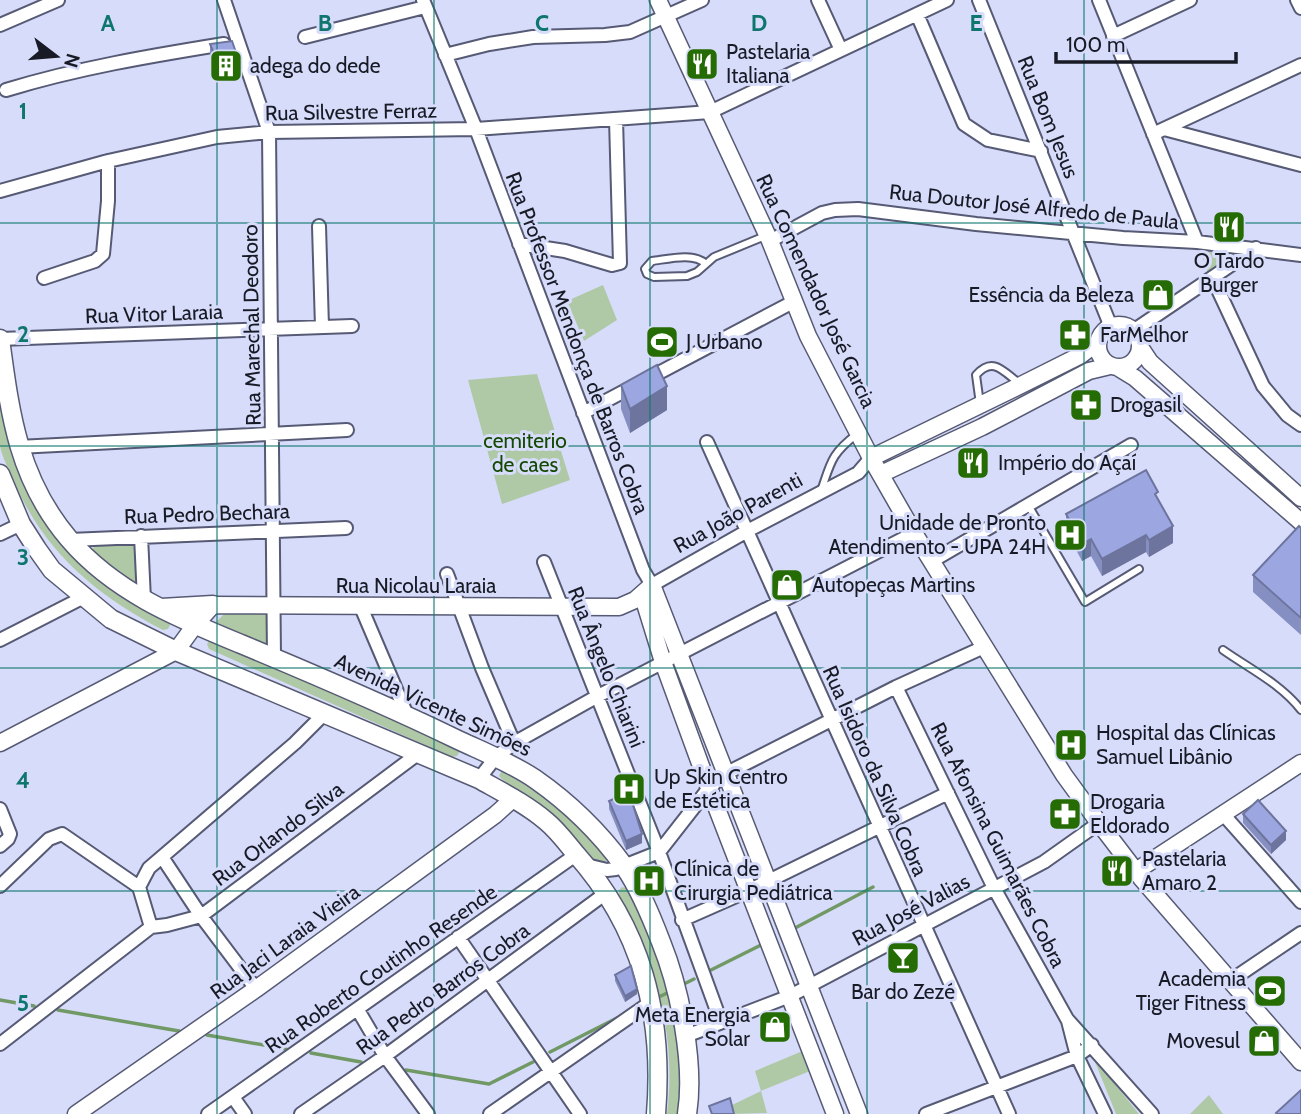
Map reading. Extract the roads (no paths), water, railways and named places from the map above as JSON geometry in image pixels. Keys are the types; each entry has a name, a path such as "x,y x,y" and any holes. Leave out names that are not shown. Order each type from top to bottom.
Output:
{"main road":[{"name":"Avenida Vicente Simões","path":"0,339 10,412 18,447 29,477 45,507 70,540 104,573 150,604 407,715 535,779 564,801 599,836 624,867 648,908 666,954 677,990 686,1036 690,1110"},
{"path":"0,474 21,524 52,570 111,619 176,651 479,779 514,798 548,822 606,893 641,961 651,1002 659,1078 656,1114"},
{"path":"150,604 213,605"}],"street":[{"path":"0,26 58,0"},
{"name":"Rua Marechal Deodoro","path":"224,0 269,132 274,658"},
{"name":"Rua Comendador José Garcia","path":"658,0 769,238 793,302 871,458 914,533 1064,775 1099,823 1139,874 1301,1062"},
{"path":"445,55 533,37 630,32 702,0"},
{"path":"818,0 841,50"},
{"path":"710,112 947,0"},
{"name":"Rua Bom Jesus","path":"978,0 1111,327"},
{"path":"1099,0 1158,132 1197,242"},
{"path":"1114,36 1190,0"},
{"path":"1297,0 1301,8"},
{"path":"306,37 424,3"},
{"name":"Rua Professor Mendonça de Barros Cobra","path":"424,3 519,244 643,570 647,589"},
{"path":"917,14 964,124 988,140 1041,150"},
{"path":"6,90 129,59 238,42"},
{"path":"1158,132 1301,65"},
{"name":"Rua Silvestre Ferraz","path":"0,191 108,161 217,137 269,132 475,129 710,112"},
{"path":"519,244 565,251 619,265 621,259 616,119"},
{"path":"1158,132 1301,165"},
{"path":"44,278 96,261 103,254 108,201 108,161"},
{"name":"Rua Doutor José Alfredo de Paula","path":"769,238 822,213 858,209 976,224 1197,242 1301,255"},
{"path":"319,226 322,327"},
{"path":"1133,331 1256,248"},
{"path":"1213,279 1263,386 1287,415 1301,425"},
{"path":"583,413 793,302"},
{"name":"Rua Vitor Laraia","path":"0,339 352,326"},
{"path":"871,458 1081,355 1098,342 1105,330 1123,326 1133,331 1150,362 1301,498"},
{"path":"1098,342 1100,356 1113,367 1135,378 1301,522"},
{"path":"881,474 982,427 1089,371 1130,364 1135,360 1140,347"},
{"path":"18,447 347,430"},
{"name":"Rua Isidoro da Silva Cobra","path":"707,442 1009,1114"},
{"path":"932,561 1131,445"},
{"name":"Rua João Parenti","path":"647,589 748,530 858,473 871,458"},
{"name":"Rua João Parenti","path":"858,473 881,474"},
{"path":"0,534 21,524"},
{"name":"Rua Pedro Bechara","path":"70,540 346,528"},
{"path":"479,779 495,758 514,743 596,697 914,533"},
{"path":"141,536 150,604"},
{"name":"Rua Ângelo Chiarini","path":"544,562 659,852 721,1023"},
{"path":"447,574 482,668 514,743"},
{"path":"647,589 678,654 859,1114"},
{"path":"647,589 663,662 833,1111 852,1097"},
{"name":"Rua Nicolau Laraia","path":"213,605 619,607 647,589"},
{"path":"0,640 84,597"},
{"path":"0,743 176,651 213,605"},
{"path":"361,607 407,715"},
{"path":"581,860 607,870 624,867 659,852 709,788 726,774 896,687 984,646"},
{"name":"Rua Afonsina Guimarães Cobra","path":"896,687 994,888 1067,1019 1077,1056 1105,1114"},
{"path":"139,887 149,868 295,743 324,714"},
{"name":"Rua Orlando Silva","path":"151,927 201,916 419,752"},
{"path":"1139,874 1262,794 1301,763"},
{"path":"1262,794 1301,775"},
{"path":"682,920 750,890 948,793"},
{"name":"Rua Jaci Laraia Vieira","path":"76,1114 256,989 495,815 514,798"},
{"path":"0,809 9,827 8,839 0,846"},
{"path":"1226,818 1301,902"},
{"name":"Rua José Valias","path":"686,1036 790,996 1044,862 1099,823"},
{"path":"0,886 49,839 62,834 139,887 151,927 0,1044"},
{"path":"162,857 201,916 256,989"},
{"name":"Rua Roberto Coutinho Resende","path":"208,1114 458,937 581,860"},
{"name":"Rua Pedro Barros Cobra","path":"301,1114 385,1056 606,893"},
{"path":"1230,981 1301,933"},
{"path":"458,937 580,1114"},
{"path":"490,1114 651,1002"},
{"path":"358,1010 385,1056 428,1114"},
{"name":"Rua Afonsina Guimarães Cobra","path":"1067,1019 1152,1114"},
{"path":"926,1114 1077,1056 1092,1045"},
{"path":"233,1097 246,1114"}],"lane":[{"path":"706,264 702,260 690,258 652,261 645,269 647,274 654,278 687,276 697,272 706,264 713,257 769,238"},
{"path":"981,405 976,391 976,376 984,366 999,368 1021,385"},
{"path":"821,492 832,459 839,448 858,433"},
{"path":"1028,504 1085,602 1139,569"},
{"path":"1223,650 1287,693 1301,710"}],"waterway":[{"path":"795,928 873,887"},
{"path":"711,970 763,944"},
{"path":"686,983 694,979"},
{"path":"661,996 667,993"},
{"path":"0,1000 34,1006"},
{"path":"58,1010 179,1031"},
{"path":"550,1052 617,1018"},
{"path":"207,1035 286,1049"},
{"path":"311,1053 361,1062"},
{"path":"406,1070 489,1084 533,1062"}],"place":[{"name":"Pastelaria Italiana","path":"702,64"},
{"name":"adega do dede","path":"226,66"},
{"name":"O Tardo Burger","path":"1229,227"},
{"name":"Essência da Beleza","path":"1158,295"},
{"name":"FarMelhor","path":"1075,335"},
{"name":"J Urbano","path":"662,342"},
{"name":"Drogasil","path":"1086,405"},
{"name":"Império do Açaí","path":"973,463"},
{"name":"Unidade de Pronto Atendimento - UPA 24H","path":"1070,535"},
{"name":"Autopeças Martins","path":"787,585"},
{"name":"Hospital das Clínicas Samuel Libânio","path":"1071,745"},
{"name":"Up Skin Centro de Estética","path":"629,789"},
{"name":"Drogaria Eldorado","path":"1065,814"},
{"name":"Pastelaria Amaro 2","path":"1117,871"},
{"name":"Clínica de Cirurgia Pediátrica","path":"649,881"},
{"name":"Bar do Zezé","path":"903,958"},
{"name":"Academia Tiger Fitness","path":"1270,991"},
{"name":"Meta Energia Solar","path":"775,1027"},
{"name":"Movesul","path":"1264,1041"}],"park label":[{"name":"cemiterio de caes","path":"525,453"}]}
